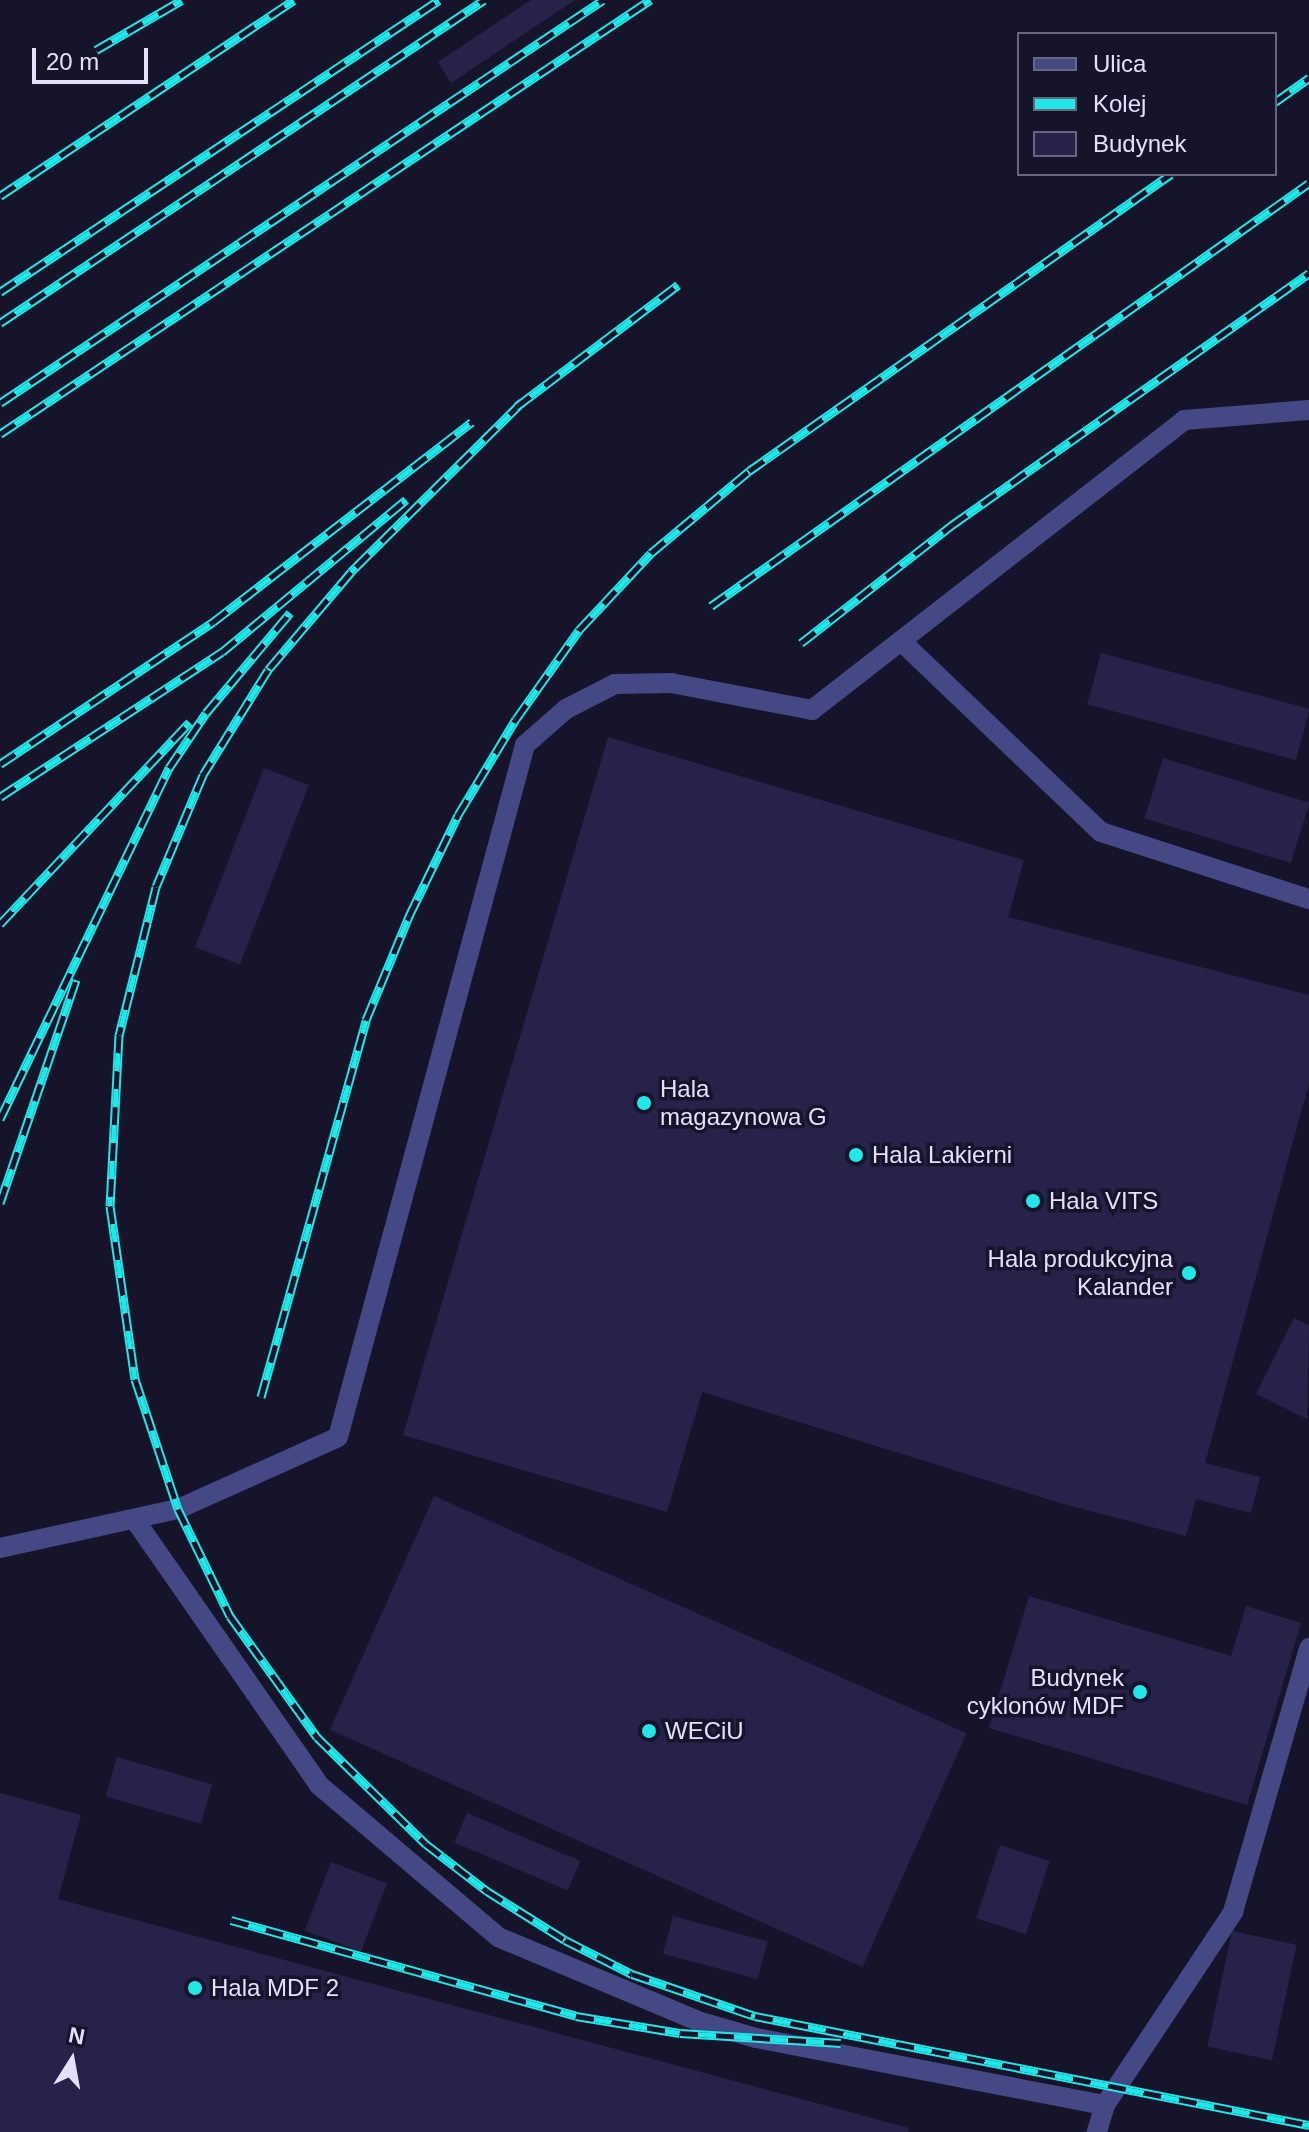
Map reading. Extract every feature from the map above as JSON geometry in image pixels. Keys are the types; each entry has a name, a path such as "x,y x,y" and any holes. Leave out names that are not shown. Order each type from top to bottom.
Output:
{"lane":[{"path":"0,1548 178,1509 338,1437 525,745 566,709 615,684 671,683 812,710 1184,420 1309,410"},
{"path":"902,642 1101,832 1309,899"},
{"path":"135,1520 319,1785 498,1937 698,2021 756,2038 1105,2105"},
{"path":"1097,2132 1105,2105 1233,1912 1309,1648"}],"building":[{"path":"531,0 575,0 451,83 438,62"},
{"path":"1101,653 1309,709 1296,760 1087,704"},
{"path":"608,737 1024,860 1008,917 1309,995 1309,1083 1205,1463 1260,1477 1251,1513 1196,1499 1186,1536 1060,1503 702,1392 667,1512 403,1435"},
{"path":"1163,758 1309,803 1291,863 1145,818"},
{"path":"264,768 309,785 240,964 195,947"},
{"path":"1294,1318 1309,1325 1307,1419 1256,1394"},
{"name":"WECiU","path":"434,1496 967,1733 862,1967 330,1730"},
{"name":"Budynek cyklonów MDF","path":"1029,1596 1231,1656 1246,1606 1301,1623 1247,1805 989,1728"},
{"path":"117,1757 212,1784 201,1824 106,1796"},
{"name":"Hala MDF 2","path":"0,1793 81,1815 58,1899 909,2128 908,2132 0,2132"},
{"path":"467,1813 580,1861 568,1891 454,1842"},
{"path":"1000,1845 1049,1861 1026,1934 976,1918"},
{"path":"331,1862 387,1884 361,1952 305,1930"},
{"path":"673,1916 768,1941 758,1979 663,1954"},
{"path":"1232,1931 1297,1945 1272,2060 1207,2046"}],"railway":[{"path":"96,50 182,0"},
{"path":"0,196 294,0"},
{"path":"0,292 439,0"},
{"path":"0,323 484,0"},
{"path":"0,403 603,0"},
{"path":"0,434 650,0"},
{"path":"1277,101 1309,78"},
{"path":"261,1397 366,1020 409,916 458,815 516,719 579,630 651,553 749,471 1168,176"},
{"path":"711,606 1309,183"},
{"path":"801,643 952,525 1309,273"},
{"path":"516,407 678,285"},
{"path":"522,402 351,572 268,670 203,775 156,887 119,1035 110,1206 135,1379 178,1509 230,1616 317,1737 426,1844 487,1891 565,1940 632,1974 755,2016 1309,2125"},
{"path":"0,764 213,622 472,422"},
{"path":"0,797 222,652 406,500"},
{"path":"0,1119 169,768 206,713 290,613"},
{"path":"0,924 190,722"},
{"path":"0,1203 76,980"},
{"path":"231,1920 576,2016 680,2033 841,2043"}],"place":[{"name":"Hala magazynowa G","path":"644,1103"},
{"name":"Hala Lakierni","path":"856,1155"},
{"name":"Hala VITS","path":"1033,1201"},
{"name":"Hala produkcyjna Kalander","path":"1189,1273"},
{"name":"Budynek cyklonów MDF","path":"1140,1692"},
{"name":"WECiU","path":"649,1731"},
{"name":"Hala MDF 2","path":"195,1988"}]}
